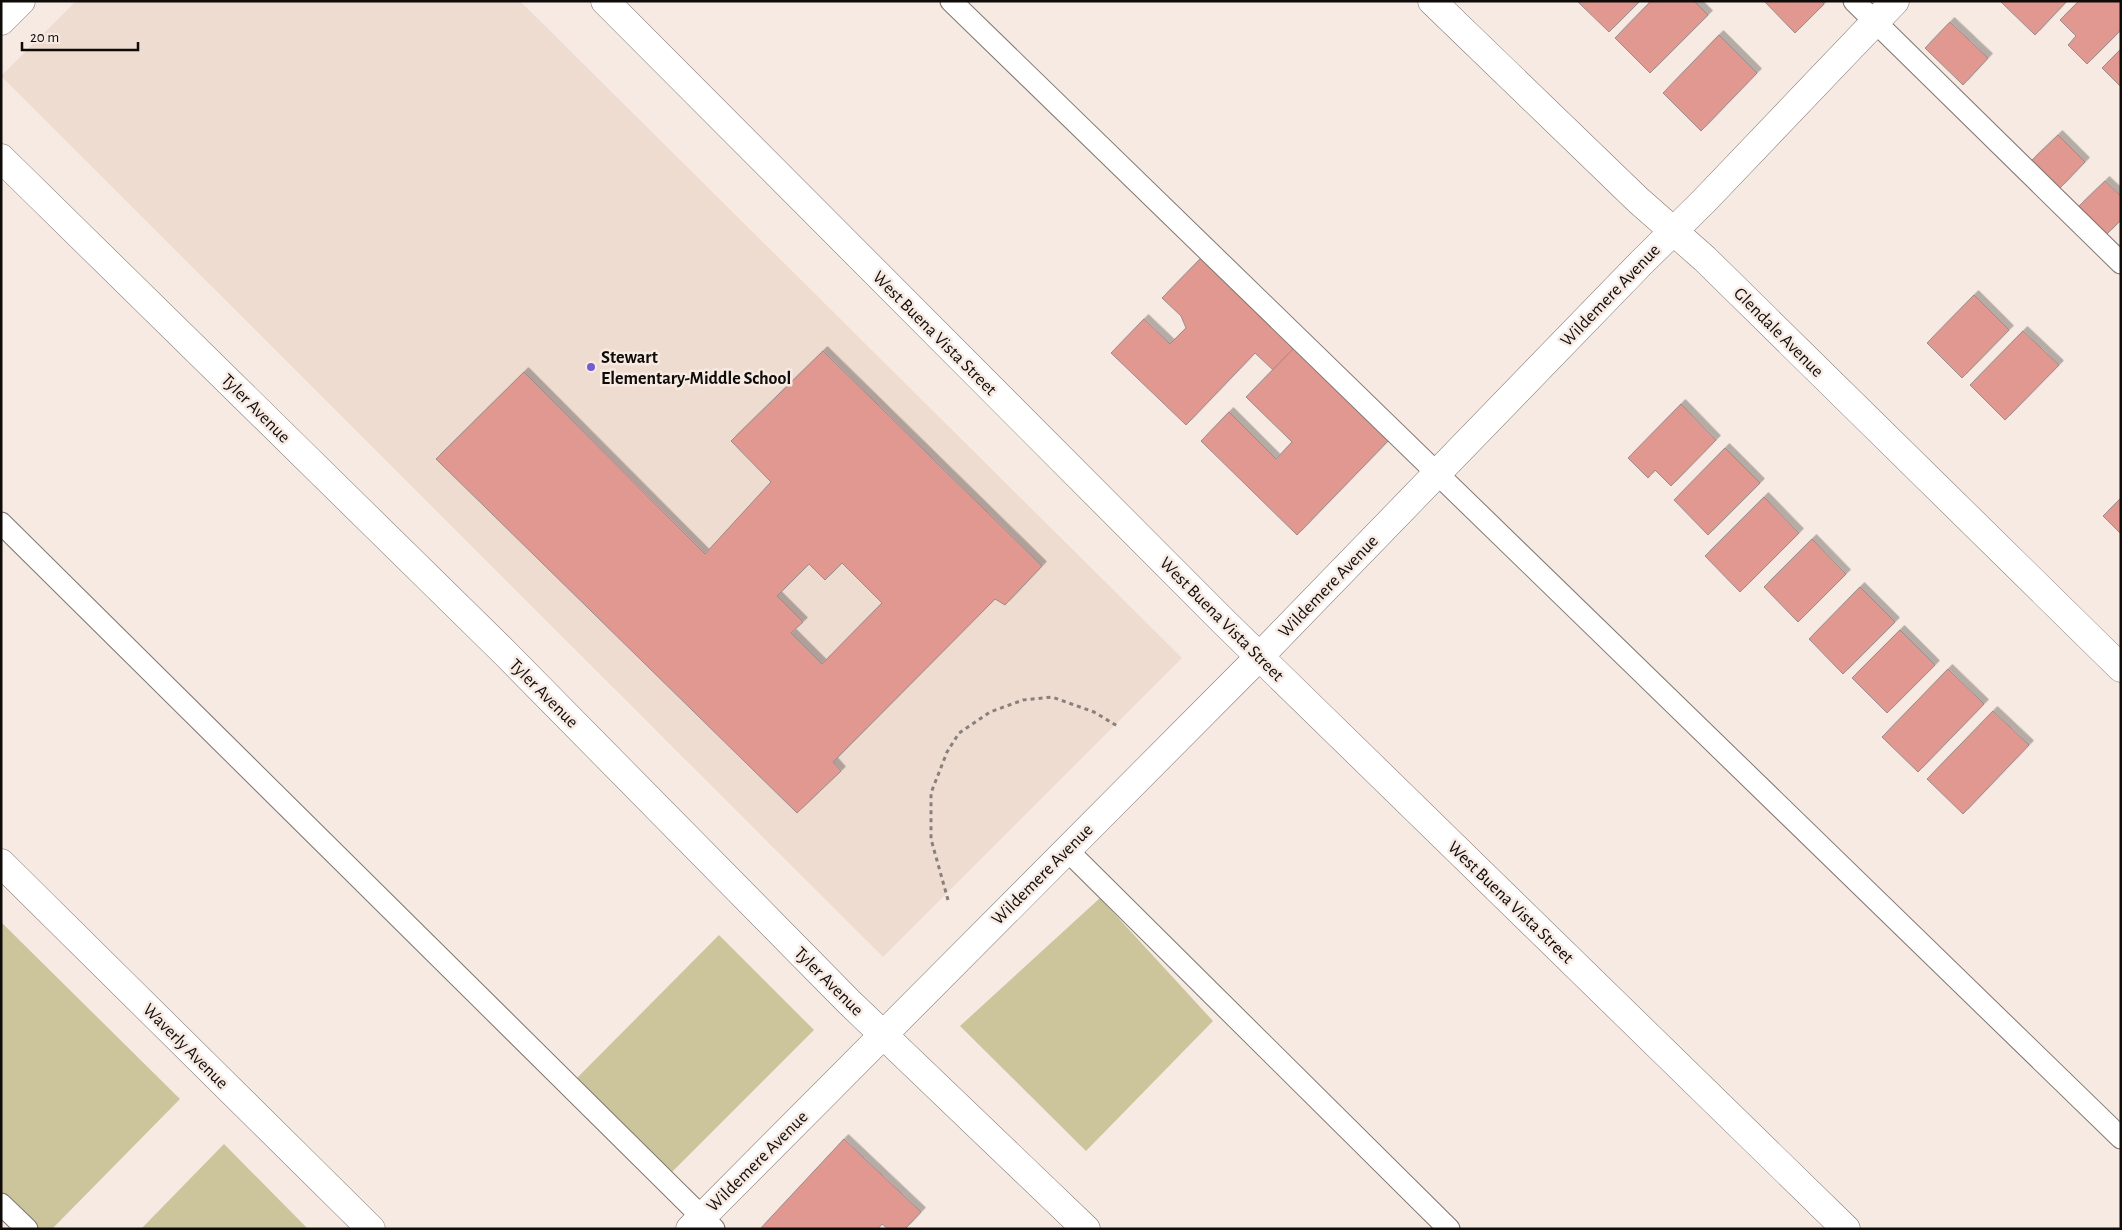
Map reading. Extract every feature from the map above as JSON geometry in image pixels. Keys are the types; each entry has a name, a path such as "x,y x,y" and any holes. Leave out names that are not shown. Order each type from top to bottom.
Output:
{"street":[{"name":"West Buena Vista Street","path":"605,1 1259,657 1846,1229"},
{"name":"Glendale Avenue","path":"1432,1 1672,231 1705,259 2121,668"},
{"name":"Wildemere Avenue","path":"702,1225 883,1033 1259,657 1672,231 1704,201 1896,1"},
{"name":"Tyler Avenue","path":"1,158 505,654 842,995 1086,1229"},
{"name":"Waverly Avenue","path":"1,864 371,1229"}],"lane":[{"path":"951,1 2121,1138"},
{"path":"1854,1 2121,263"},
{"path":"1,523 702,1225"},
{"path":"1067,850 1449,1229"},
{"path":"1,1204 26,1229"}],"path":[{"path":"948,900 931,839 932,793 947,752 959,733 990,712 1023,700 1052,697 1094,712 1119,727"}],"shaded area":[{"name":"Stewart Elementary-Middle School","path":"76,1 520,1 1182,658 883,957 1,76"},
{"path":"1100,898 1213,1021 1086,1151 960,1026"},
{"path":"1,922 180,1099 52,1229 39,1229 1,1192"},
{"path":"719,935 814,1030 671,1173 576,1079"},
{"path":"224,1144 307,1228 141,1229"}],"building":[{"path":"1577,1 1640,1 1609,32"},
{"path":"1651,1 1694,1 1708,15 1650,73 1615,38"},
{"path":"1764,1 1821,1 1824,4 1795,33"},
{"path":"2000,1 2067,1 2035,35"},
{"path":"2079,1 2121,1 2121,30 2087,64 2068,45 2076,36 2060,20"},
{"path":"1950,22 1988,58 1963,85 1925,48"},
{"path":"1719,35 1757,73 1701,131 1663,93"},
{"path":"2121,49 2121,87 2102,68"},
{"path":"2058,135 2085,162 2060,188 2031,161"},
{"path":"2105,181 2121,196 2121,220 2107,234 2079,206"},
{"path":"1201,258 1294,348 1273,370 1255,353 1186,425 1111,353 1144,319 1170,344 1186,328 1181,316 1162,298"},
{"path":"1974,295 2009,330 1962,378 1927,343"},
{"path":"2023,331 2059,365 2005,420 1970,385"},
{"path":"1294,348 1389,440 1297,535 1201,441 1229,412 1276,459 1292,442 1246,397"},
{"name":"Stewart Elementary-Middle School","path":"823,351 1042,566 1005,605 995,599 833,762 841,771 797,813 436,459 524,372 705,554 771,482 731,441","holes":["842,563 882,603 822,664 791,633 803,622 777,596 809,564 825,580"]},
{"path":"1681,404 1716,440 1671,486 1655,470 1648,478 1628,458"},
{"path":"1725,448 1760,483 1708,535 1674,500"},
{"path":"1764,497 1799,533 1740,592 1705,556"},
{"path":"2121,498 2121,534 2103,516"},
{"path":"1812,539 1846,574 1798,622 1764,587"},
{"path":"1860,587 1895,622 1843,674 1809,639"},
{"path":"1900,630 1935,665 1887,713 1852,678"},
{"path":"1948,669 1984,704 1918,772 1882,737"},
{"path":"1993,711 2029,745 1963,814 1927,779"},
{"path":"844,1139 921,1212 905,1229 888,1229 882,1224 878,1229 760,1229"}],"place":[{"name":"Stewart Elementary-Middle School","path":"591,367"}]}
